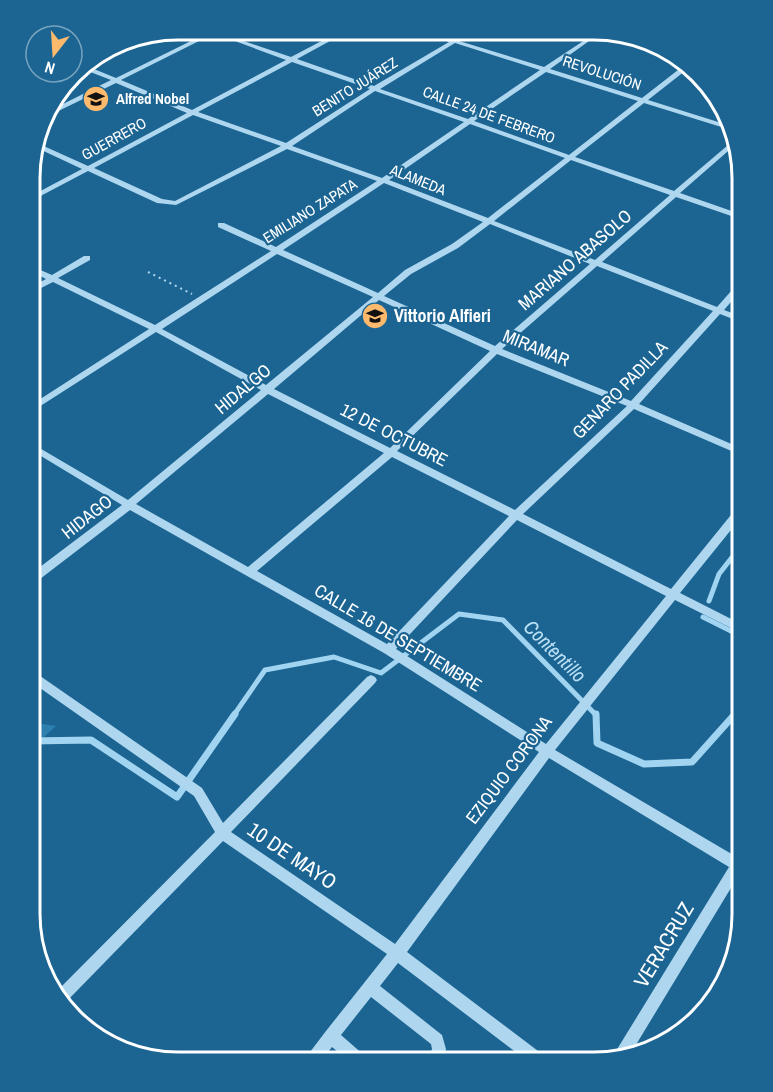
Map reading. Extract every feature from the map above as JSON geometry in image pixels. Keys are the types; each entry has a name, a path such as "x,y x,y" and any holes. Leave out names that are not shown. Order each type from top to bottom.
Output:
{"street":[{"name":"REVOLUCIÓN","path":"450,40 721,125"},
{"name":"EMILIANO ZAPATA","path":"40,403 382,180 588,40"},
{"path":"60,108 196,41"},
{"name":"CALLE 24 DE FEBRERO","path":"238,41 732,214"},
{"name":"GUERRERO","path":"40,194 328,41"},
{"name":"BENITO JUÁREZ","path":"287,146 373,90 455,42"},
{"name":"ALAMEDA","path":"93,71 191,112 382,180 732,316"},
{"name":"HIDALGO","path":"129,505 408,272 455,246 488,222 680,71"},
{"path":"44,150 160,201 176,203 287,146"},
{"name":"MARIANO ABASOLO","path":"250,572 391,452 496,350 729,148"},
{"name":"MIRAMAR","path":"221,225 496,350 633,405 732,448"},
{"path":"40,286 87,258"},
{"name":"12 DE OCTUBRE","path":"40,273 154,328 268,390 732,624"},
{"name":"GENARO PADILLA","path":"388,650 515,516 633,405 732,294"},
{"name":"CALLE 16 DE SEPTIEMBRE","path":"40,451 129,505 388,650 547,751 732,858"},
{"name":"HIDAGO","path":"40,573 129,505"},
{"name":"EZIQUIO CORONA","path":"319,1052 547,751 732,522"},
{"path":"67,994 371,680"},
{"name":"10 DE MAYO","path":"40,681 198,792 223,834 396,953 528,1052"},
{"name":"VERACRUZ","path":"626,1048 732,877"},
{"path":"370,987 437,1040 438,1052"},
{"path":"331,1036 350,1052"}],"path":[{"path":"148,272 200,298"}],"shaded area":[{"path":"40,724 56,726 40,741"}],"waterway":[{"name":"Contentillo","path":"709,601 719,574 732,557"},
{"name":"Contentillo","path":"234,715 265,670 334,657 381,673 459,614 503,620 596,715"},
{"name":"Contentillo","path":"703,617 732,632"},
{"name":"Contentillo","path":"40,741 91,740 177,797 235,714"},
{"name":"Contentillo","path":"596,714 597,743 644,764 692,762 732,717"}],"place":[{"name":"Alfred Nobel","path":"96,99"},
{"name":"Vittorio Alfieri","path":"375,316"}]}
